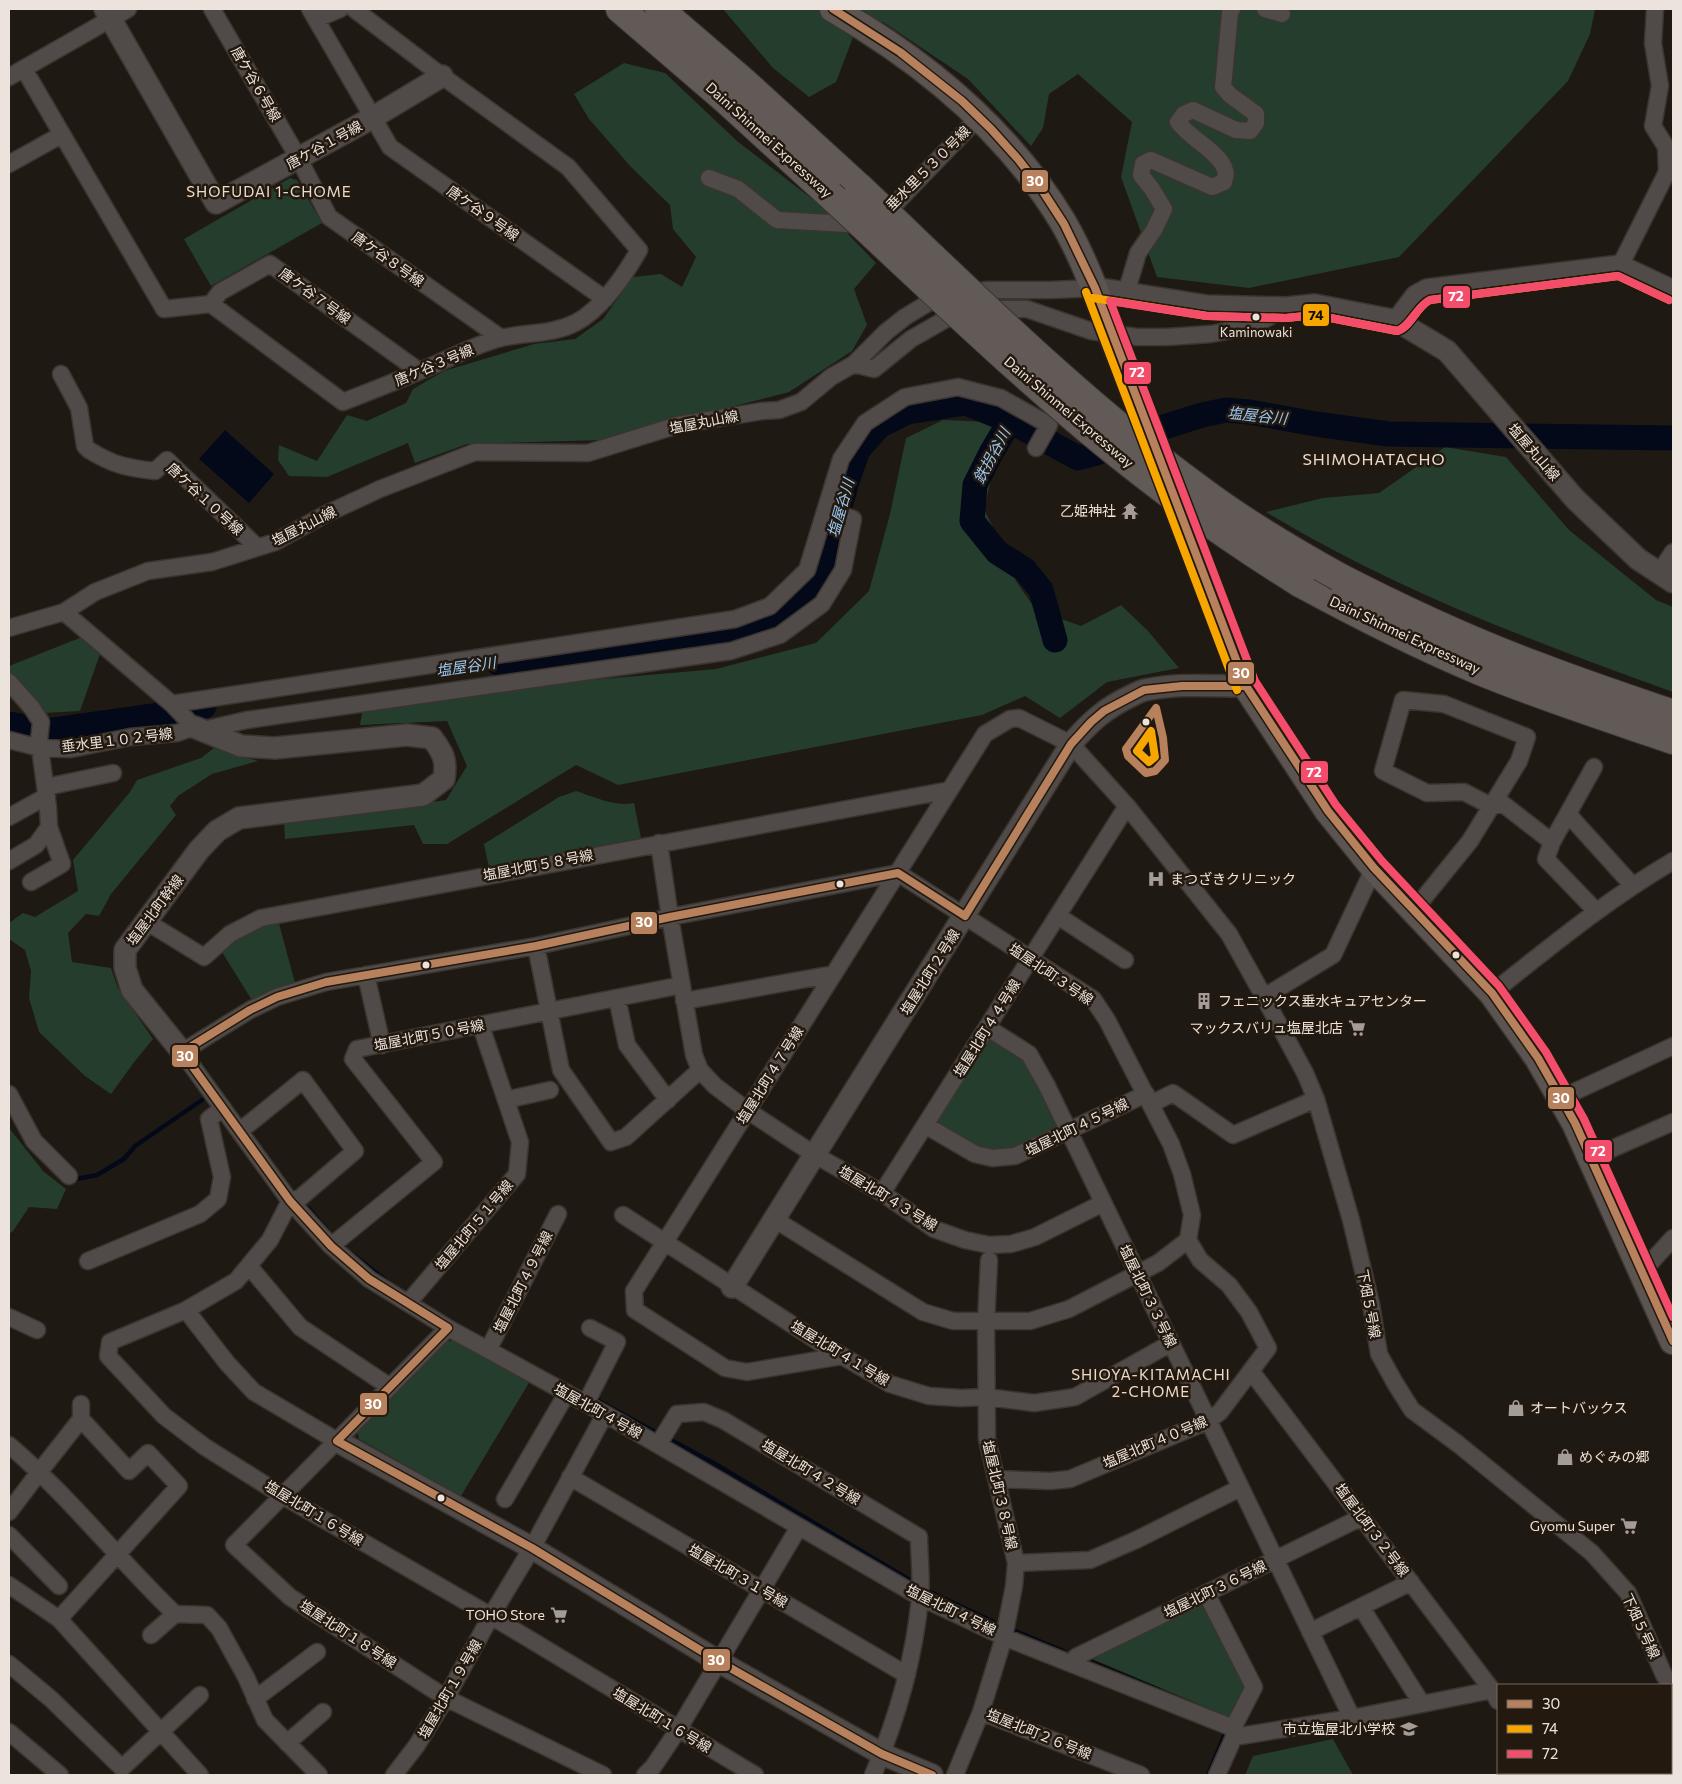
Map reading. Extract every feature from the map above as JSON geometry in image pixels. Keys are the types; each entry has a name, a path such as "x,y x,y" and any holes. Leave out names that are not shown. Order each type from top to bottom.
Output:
{"highway":[{"path":"600,9 672,58 728,101"},
{"name":"Daini Shinmei Expressway","path":"620,9 728,101 994,347 1098,438 1194,513 1244,548 1300,583 1381,626 1481,671 1673,740"},
{"name":"Daini Shinmei Expressway","path":"659,9 751,88 1072,386 1154,455 1202,491 1250,524 1339,577 1389,603 1541,668 1673,714"},
{"path":"663,9 689,34"}],"main road":[{"path":"833,9 887,42 954,93 979,117 1024,167 1067,230 1095,288 1246,686 1328,811 1374,868 1492,993 1538,1058 1575,1123 1673,1341"}],"street":[{"name":"唐ケ谷６号線","path":"212,9 299,159"},
{"path":"313,14 340,9"},
{"path":"354,9 442,76"},
{"path":"1126,293 1138,253 1154,230 1164,209 1141,175 1143,164 1151,160 1212,187 1224,182 1226,172 1221,160 1184,131 1178,122 1184,114 1193,110 1236,130 1250,131 1256,124 1256,114 1230,95 1223,87 1230,13 1232,9"},
{"path":"1266,9 1282,14"},
{"path":"1620,266 1670,172 1666,147 1653,126 1667,84 1653,43 1654,9"},
{"name":"唐ケ谷１号線","path":"115,12 216,203 372,118 442,76"},
{"path":"9,78 115,12"},
{"name":"唐ケ谷９号線","path":"313,14 390,148 605,299"},
{"path":"24,70 164,309 211,304"},
{"name":"唐ケ谷３号線","path":"211,304 342,402 419,372 464,351 501,338 554,331 569,326 576,323 605,299 632,264 640,250 568,167 442,76"},
{"name":"垂水里５３０号線","path":"709,178 738,189 777,220 848,224 874,218 897,202 979,117"},
{"path":"9,164 61,135"},
{"name":"唐ケ谷８号線","path":"299,159 329,217 501,338"},
{"name":"唐ケ谷７号線","path":"211,304 220,292 270,264 419,372"},
{"path":"1397,321 1416,296 1427,290 1620,266 1673,291"},
{"name":"塩屋丸山線","path":"9,628 64,612 95,592 148,571 212,562 275,542 326,514 380,489 475,452 588,453 678,425 762,411 780,410 800,402 831,377 854,364 904,316 928,303 956,294 988,290 1095,288 1207,306 1286,308 1315,305 1397,321 1447,351 1575,499 1638,558 1666,577"},
{"path":"854,364 874,368 911,339 946,319 967,311 1027,309 1091,330 1137,337 1167,337 1211,334 1253,326 1286,308"},
{"name":"唐ケ谷１０号線","path":"61,374 79,408 85,446 89,450 118,466 140,470 155,471 167,460 257,548"},
{"path":"172,704 735,619 770,606 807,570 841,459 865,424 905,397 958,387 1001,398 1049,426 1036,448"},
{"name":"垂水里１０２号線","path":"9,740 72,749 130,737 177,733 247,720 731,651 780,635 822,604 843,570 853,519 826,509"},
{"path":"1666,577 1673,552"},
{"name":"塩屋北町幹線","path":"64,612 198,728 241,746 275,748 407,735 432,738 444,754 446,768 444,779 423,795 239,818 217,830 199,850 125,950 125,968 132,990 182,1052 290,1201 331,1246 369,1279 448,1328"},
{"path":"9,682 32,708 41,722 40,744 49,827 62,864 31,882"},
{"name":"塩屋北町２号線","path":"732,1287 1071,744 1090,722 1121,701 1144,690 1182,686 1246,686"},
{"path":"1414,910 1470,841 1491,806 1519,760 1527,738 1444,704 1402,700 1383,771 1427,793 1464,792 1491,806 1503,804 1552,842"},
{"name":"塩屋北町４７号線","path":"842,1356 747,1372 724,1368 635,1310 634,1291 985,734 1010,719 1019,718 1071,744"},
{"path":"1071,744 1127,806"},
{"path":"1594,767 1552,842 1546,859 1596,911"},
{"path":"9,817 46,791 113,773"},
{"name":"塩屋北町５８号線","path":"147,922 204,957 230,934 261,918 950,790"},
{"name":"塩屋北町４４号線","path":"882,1193 1127,806"},
{"name":"下畑５号線","path":"1127,806 1229,934 1305,1073 1316,1099 1351,1220 1371,1304 1379,1354 1395,1383 1412,1410 1458,1444 1592,1553 1610,1572 1628,1593 1664,1675 1671,1684"},
{"path":"1568,814 1633,886"},
{"path":"9,861 36,845 49,827"},
{"path":"659,843 694,1055 700,1070 715,1086 748,1111 815,1155"},
{"path":"1492,993 1596,911 1673,861"},
{"path":"1264,997 1333,955 1374,868"},
{"path":"182,1052 250,1010 277,997 326,982 536,946 670,917 898,872"},
{"name":"塩屋北町３号線","path":"898,872 1093,999 1108,1020 1172,1144 1192,1215 1188,1240"},
{"path":"1058,916 1125,960"},
{"path":"536,946 561,1070 611,1142 626,1137 700,1070"},
{"name":"塩屋北町５０号線","path":"331,1246 434,1162 353,1059 357,1049 617,998 683,993 834,974"},
{"path":"366,975 382,1045"},
{"path":"617,998 627,1045 668,1100"},
{"name":"塩屋北町５１号線","path":"408,1303 517,1174 520,1142 480,1026"},
{"name":"塩屋北町３３号線","path":"988,1028 1029,1054 1047,1086 1352,1718"},
{"path":"1561,1098 1673,1046"},
{"path":"240,1131 303,1080 355,1151 300,1198 290,1201"},
{"path":"506,1100 550,1090"},
{"name":"塩屋北町４５号線","path":"925,1125 975,1154 992,1158 1015,1156 1068,1131 1148,1099 1173,1093 1233,1135 1316,1099"},
{"path":"9,1094 34,1141 70,1176"},
{"path":"88,1261 200,1214 218,1199 222,1177 209,1119 223,1108"},
{"path":"1591,1158 1673,1122"},
{"name":"塩屋北町４３号線","path":"815,1155 882,1193 934,1228 965,1240 989,1245 1010,1244 1034,1237 1103,1203"},
{"name":"塩屋北町１６号線","path":"290,1201 270,1240 236,1280 186,1310 110,1342 108,1356 164,1416 205,1447 284,1496 490,1616 755,1775"},
{"name":"塩屋北町４９号線","path":"488,1350 558,1214"},
{"path":"623,1215 665,1243"},
{"path":"774,1219 923,1312 953,1321 1030,1321 1069,1309 1158,1263 1188,1240"},
{"path":"1642,1272 1673,1238"},
{"name":"塩屋北町４０号線","path":"996,1479 1050,1481 1070,1479 1208,1420 1220,1412 1268,1348 1249,1312 1229,1285 1200,1260 1188,1240"},
{"name":"塩屋北町４１号線","path":"665,1243 842,1356 890,1384 929,1396 987,1397 1034,1403 1075,1397 1171,1344"},
{"name":"塩屋北町３８号線","path":"989,1260 986,1322 986,1439 1016,1564 1014,1586 1004,1636"},
{"path":"249,1266 300,1327 390,1387"},
{"path":"186,1310 227,1363 254,1392 337,1441 532,1548 718,1661 882,1754 932,1775"},
{"path":"9,1317 37,1330"},
{"path":"337,1441 448,1328"},
{"name":"塩屋北町４号線","path":"448,1328 605,1414 920,1597 1004,1636 1233,1732"},
{"path":"586,1404 617,1342 590,1328"},
{"name":"塩屋北町３２号線","path":"1251,1371 1495,1696"},
{"path":"505,1498 566,1393"},
{"path":"9,1512 81,1412 129,1471 148,1453 178,1486 58,1619"},
{"name":"塩屋北町４２号線","path":"658,1445 677,1414 704,1412 723,1420 919,1537 920,1597"},
{"name":"塩屋北町１９号線","path":"400,1774 446,1698 490,1616 532,1548 605,1414"},
{"name":"塩屋北町１８号線","path":"337,1441 234,1545 290,1597 446,1698 603,1775"},
{"path":"9,1444 40,1471 116,1554 175,1614"},
{"name":"塩屋北町３１号線","path":"570,1477 907,1675"},
{"path":"1016,1564 1090,1560 1136,1540 1240,1488"},
{"name":"塩屋北町３６号線","path":"1074,1664 1076,1657 1362,1517"},
{"path":"645,1775 653,1767 678,1730 799,1526"},
{"path":"9,1535 59,1586"},
{"path":"1310,1632 1411,1582"},
{"path":"9,1584 58,1619 200,1775"},
{"path":"1206,1593 1254,1687 1233,1732 1218,1775"},
{"path":"873,1775 901,1698 907,1675 920,1597"},
{"path":"1361,1607 1422,1704"},
{"path":"151,1635 175,1614 207,1615 219,1628 265,1720 319,1775"},
{"name":"塩屋北町２６号線","path":"1004,1636 981,1712 1140,1775"},
{"path":"255,1699 317,1652"},
{"path":"9,1664 51,1699 123,1773 161,1731 200,1695"},
{"path":"1233,1732 1352,1718 1422,1704 1495,1696"},
{"path":"287,1743 323,1712"},
{"path":"956,1775 981,1712"},
{"path":"9,1732 60,1775"}],"green space":[{"path":"723,9 1595,9 1590,34 1568,81 1399,257 1249,288 1157,277 1121,177 1132,122 1078,74 1049,94 1043,128 1031,146 968,79 883,22 855,32 836,82 809,97 773,68"},
{"path":"624,63 665,73 737,141 820,205 876,263 854,289 867,325 852,351 789,392 603,440 467,444 415,463 408,443 327,477 289,476 278,460 279,445 317,461 347,415 367,421 406,403 413,389 444,371 534,344 575,339 603,319 633,277 661,274 682,287 696,257 673,229 670,205 631,167 589,119 574,94"},
{"path":"290,178 297,180 322,223 211,286 184,239"},
{"path":"943,420 988,422 1012,437 993,472 984,509 1016,581 1036,610 1081,626 1121,605 1148,631 1179,668 1107,682 1060,718 1025,696 982,715 618,785 576,765 447,844 423,844 414,825 285,839 284,823 446,800 467,766 447,721 360,725 363,707 558,683 716,669 816,643 869,591 890,514 906,438"},
{"path":"1445,447 1506,457 1569,530 1656,600 1673,607 1673,692 1569,654 1414,590 1314,540 1266,512 1323,498 1379,493"},
{"path":"82,637 100,654 80,711 44,713 9,675 9,666"},
{"path":"214,748 258,761 212,774 178,796 170,806 176,815 111,894 99,916 86,914 68,933 72,962 111,968 118,988 153,1039 111,1094 85,1076 39,1032 29,998 31,971 25,950 9,939 9,923 23,913 35,917 78,891 73,860 130,792 137,780 201,758"},
{"path":"576,791 612,803 634,803 641,838 489,868 484,844 559,797"},
{"path":"278,920 295,983 277,989 253,1002 222,952 248,933"},
{"path":"995,1039 1023,1060 1037,1079 1058,1125 1053,1132 1012,1150 994,1154 971,1146 939,1125 937,1117 987,1041"},
{"path":"9,1128 43,1171 66,1189 57,1209 29,1207 9,1234"},
{"path":"454,1340 530,1381 461,1496 359,1439 357,1429 445,1342"},
{"path":"1198,1604 1205,1608 1244,1682 1246,1690 1234,1716 1229,1717 1090,1658"},
{"path":"1333,1739 1353,1775 1245,1775 1253,1756"}],"water":[{"path":"225,430 274,474 249,503 199,459"}],"waterway":[{"name":"塩屋谷川","path":"498,663 627,645 717,640 757,631 780,620 804,599 822,573 847,481 858,450 879,426 907,412 966,403 1010,421 1078,458 1097,453 1116,443 1148,432 1202,415 1226,410 1388,434 1673,438"},
{"name":"鉄拐谷川","path":"1010,421 975,485 972,521 997,552 1025,570 1041,590 1055,640"},
{"name":"塩屋谷川","path":"9,724 47,731 160,715 204,706"},
{"path":"71,1180 97,1175 124,1159 135,1146 202,1100"},
{"path":"308,1208 327,1230"},
{"path":"351,1253 388,1282"},
{"path":"595,1399 653,1431"},
{"path":"673,1441 717,1465 908,1579"},
{"path":"928,1591 994,1622"},
{"path":"1015,1631 1063,1651"},
{"path":"1091,1662 1159,1690"},
{"path":"1208,1775 1224,1736"}],"transit line":[{"name":"30","path":"833,9 900,52 962,101 1018,159 1042,190 1064,224 1095,288 1246,686 1328,811 1374,868 1492,993 1538,1058 1575,1123 1673,1341"},
{"name":"74","path":"1093,298 1207,316 1286,318 1315,315 1397,331 1406,326 1421,307 1430,300 1618,276 1669,300"},
{"name":"72","path":"1669,300 1618,276 1430,300 1421,307 1406,326 1397,331 1315,315 1286,318 1207,316 1110,301 1255,681 1336,805 1382,861 1499,986 1546,1052 1584,1119 1673,1317"},
{"name":"74","path":"1086,292 1237,690"},
{"name":"30","path":"932,1775 882,1754 718,1661 532,1548 337,1441 448,1328 369,1279 331,1246 290,1201 182,1052 250,1010 277,997 326,982 536,946 670,917 898,873 965,916 1071,744 1104,711 1144,690 1182,686 1246,686"},
{"name":"30","path":"1156,708 1163,738 1165,760 1155,771 1146,773 1128,756 1126,749 1156,708"},
{"name":"74","path":"1151,731 1155,757 1149,762 1137,751 1151,731"}],"place":[{"name":"Kaminowaki","path":"1256,317"},
{"name":"乙姫神社","path":"1130,511"},
{"name":"まつざきクリニック","path":"1156,879"},
{"name":"フェニックス垂水キュアセンター","path":"1204,1001"},
{"name":"マックスバリュ塩屋北店","path":"1357,1028"},
{"name":"オートバックス","path":"1516,1408"},
{"name":"めぐみの郷","path":"1565,1457"},
{"name":"Gyomu Super","path":"1629,1526"},
{"name":"TOHO Store","path":"559,1615"},
{"name":"市立塩屋北小学校","path":"1409,1729"}],"district":[{"name":"SHOFUDAI 1-CHOME","path":"269,192"},
{"name":"SHIMOHATACHO","path":"1374,459"},
{"name":"SHIOYA-KITAMACHI 2-CHOME","path":"1151,1384"}]}
